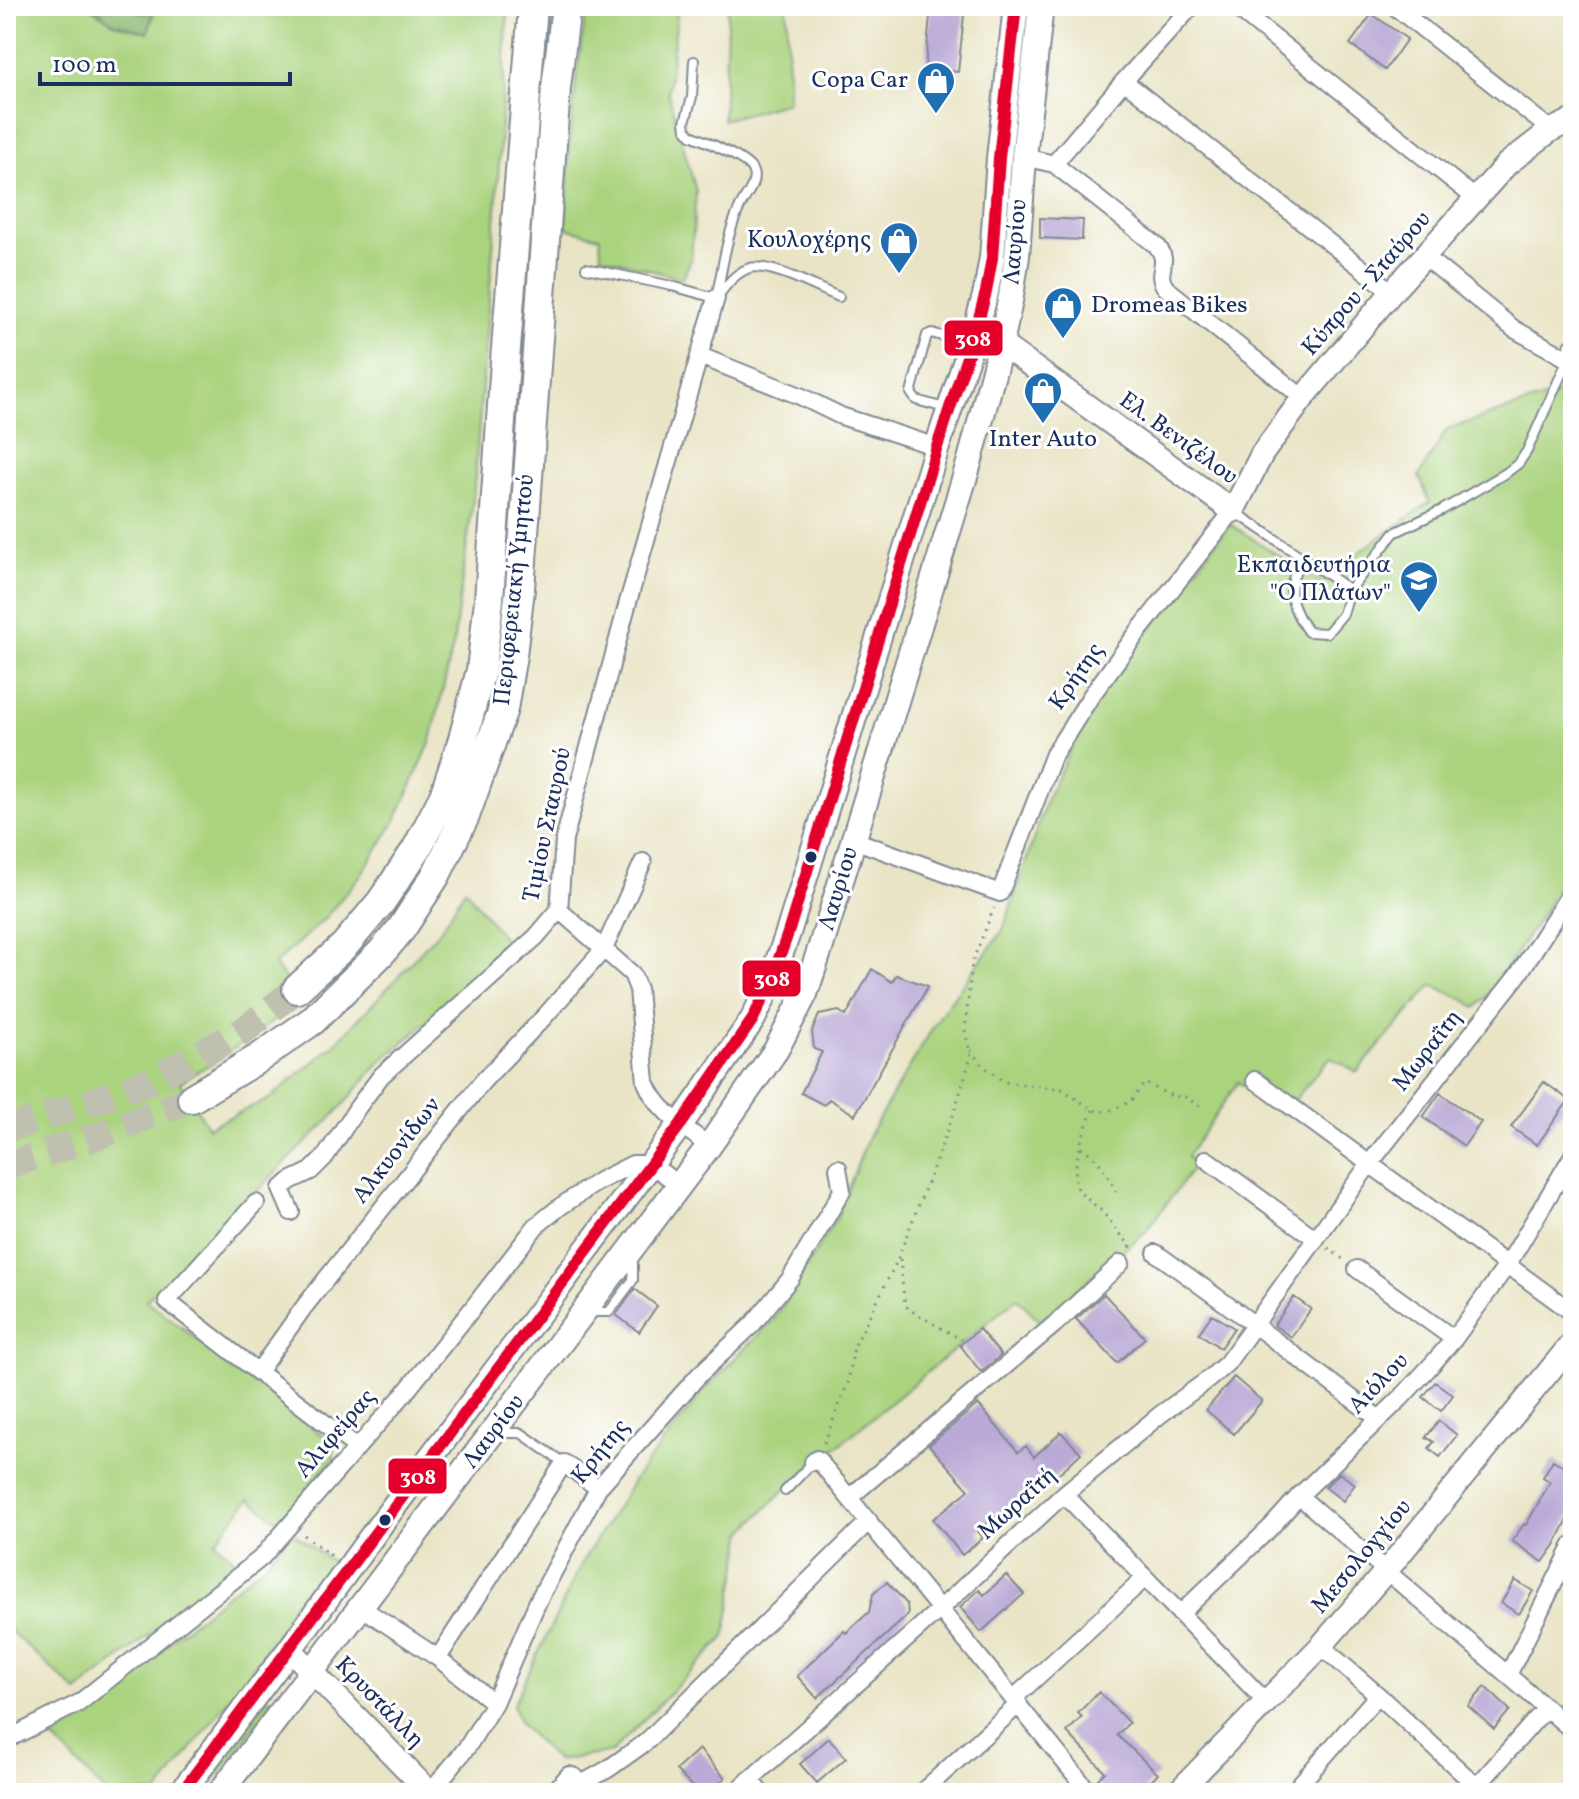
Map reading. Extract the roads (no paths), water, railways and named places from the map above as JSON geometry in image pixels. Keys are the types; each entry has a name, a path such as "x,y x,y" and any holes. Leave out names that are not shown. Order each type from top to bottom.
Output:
{"highway":[{"name":"Περιφερειακή Υμηττού","path":"297,989 345,945 381,902 416,850 444,796 481,670 489,600 533,6"},
{"name":"Περιφερειακή Υμηττού","path":"192,1098 259,1058 312,1021 381,953 402,928 436,875 465,816 486,760 503,709 518,602 556,88 566,6"}],"main road":[{"name":"Λαυρίου","path":"181,1793 681,1124 747,1029 771,981 986,292 992,258 999,158 1016,6"},
{"name":"Λαυρίου","path":"220,1793 680,1186 776,1050 805,994 970,460 1001,344 1017,256 1024,157 1041,6"}],"street":[{"path":"1054,164 1192,6"},
{"path":"1234,6 1475,198"},
{"path":"1403,9 1551,130"},
{"path":"1124,81 1392,292"},
{"name":"Κύπρου - Σταύρου","path":"1233,511 1262,454 1303,398 1392,292 1507,164 1551,130 1573,120"},
{"path":"1024,157 1054,164 1157,246 1165,263 1160,275 1166,288 1303,398"},
{"path":"1424,256 1514,329 1571,353"},
{"name":"Τιμίου Σταυρού","path":"291,1212 281,1189 311,1171 325,1157 381,1076 536,937 559,910 564,840 628,602 716,298"},
{"name":"Ελ. Βενιζέλου","path":"972,341 1001,344 1233,511"},
{"path":"700,356 841,416 937,447"},
{"name":"Κρήτης","path":"854,840 1000,893 1054,754 1091,696 1138,632 1233,511"},
{"name":"Αλκυονίδων","path":"258,1372 304,1307 483,1081 604,949 643,862"},
{"name":"Μωραΐτη","path":"1316,1239 1370,1163 1518,975 1573,889"},
{"path":"559,910 632,974 638,989 646,1082 650,1091 661,1107 709,1146"},
{"path":"1255,1080 1573,1313"},
{"name":"Αιόλου","path":"1180,1614 1415,1383 1454,1339 1508,1264 1573,1155"},
{"path":"1206,1159 1316,1239"},
{"name":"Αλιφείρας","path":"6,1740 79,1703 247,1570 404,1394 536,1226 599,1181 633,1164 651,1164"},
{"path":"651,1164 680,1186"},
{"name":"Κρήτης","path":"430,1793 468,1746 494,1703 538,1601 598,1488 700,1374 752,1325 790,1279 842,1191 838,1168"},
{"path":"256,1203 167,1301 356,1447"},
{"name":"Μωραΐτή","path":"735,1793 755,1787 1064,1494 1220,1370 1316,1239"},
{"path":"1156,1253 1379,1419"},
{"path":"850,1497 1055,1324 1121,1263"},
{"path":"1357,1269 1454,1339"},
{"name":"Μεσολογγίου","path":"1177,1793 1321,1646 1573,1342"},
{"path":"816,1461 850,1497 1017,1701 1082,1790"},
{"path":"438,1658 564,1463 598,1488"},
{"path":"1064,1494 1266,1702"},
{"path":"1299,1496 1573,1731"},
{"path":"553,1793 569,1775 588,1788 608,1769 646,1742 869,1521"},
{"path":"1508,1675 1572,1552"},
{"path":"921,1793 1145,1578"},
{"path":"362,1608 438,1658 494,1703"},
{"path":"1321,1646 1378,1695 1478,1791 1546,1708"},
{"name":"Κρυστάλλη","path":"290,1649 430,1793"},
{"path":"1292,1793 1378,1695"}],"lane":[{"path":"694,61 686,129 691,135 741,160 751,167 754,176 731,231 716,298"},
{"path":"716,298 731,279 750,267 769,268 839,297"},
{"path":"586,268 716,298"},
{"path":"950,410 916,400 911,393 927,335 932,333 972,341"},
{"path":"1302,558 1293,573 1291,593 1296,614 1308,632 1327,633 1343,614 1350,590 1394,533 1442,510 1519,463 1571,353"},
{"name":"Ελ. Βενιζέλου","path":"1233,511 1350,590"},
{"path":"493,1433 521,1433 564,1463"},
{"path":"785,1491 816,1461"}],"tunnel":[{"path":"6,1129 151,1080 243,1031 297,989"},
{"path":"6,1166 106,1133 192,1098"}],"place":[{"name":"Copa Car","path":"936,115"},
{"name":"Κουλοχέρης","path":"899,275"},
{"name":"Dromeas Bikes","path":"1063,340"},
{"name":"Inter Auto","path":"1043,425"},
{"name":"Εκπαιδευτήρια \"Ο Πλάτων\"","path":"1419,614"}]}
